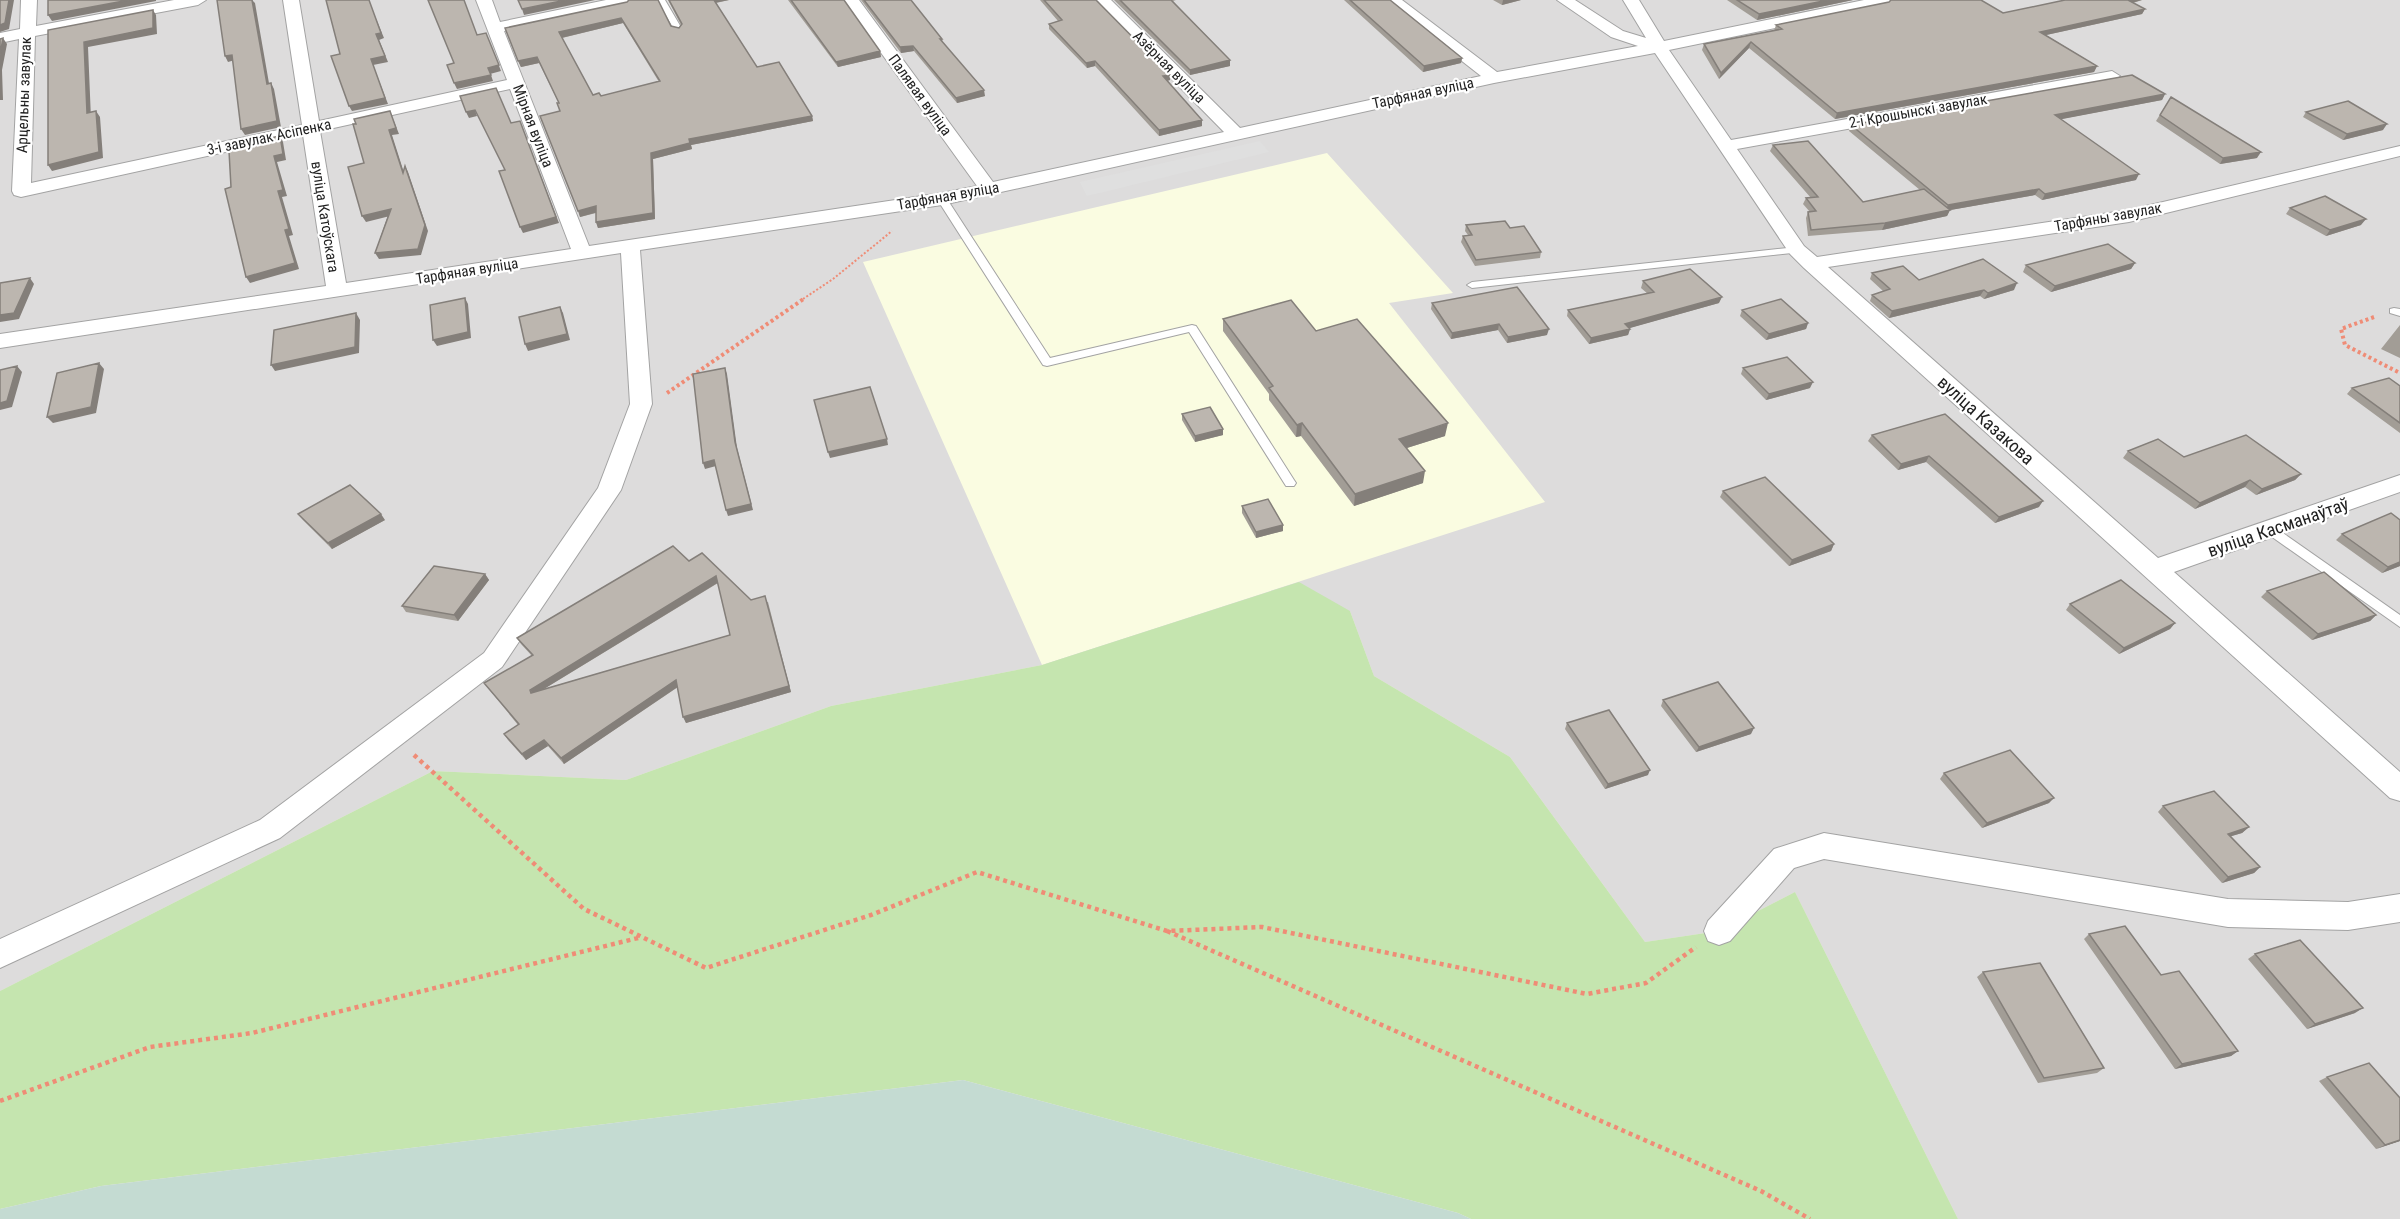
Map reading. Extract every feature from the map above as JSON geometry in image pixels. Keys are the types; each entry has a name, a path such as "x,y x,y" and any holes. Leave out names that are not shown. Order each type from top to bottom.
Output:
{"street":[{"name":"Арцельны завулак","path":"21,191 29,0"},
{"path":"0,38 198,0"},
{"name":"вуліца Катоўскага","path":"291,0 337,292"},
{"name":"Мірная вуліца","path":"484,0 582,252"},
{"path":"495,28 628,0"},
{"name":"Палявая вуліца","path":"851,0 989,189"},
{"name":"Азёрная вуліца","path":"1101,0 1236,134"},
{"path":"1392,0 1494,78"},
{"path":"1565,0 1617,34 1659,47"},
{"name":"вуліца Казакова","path":"1631,0 1659,47 1725,146 1804,257 2400,789"},
{"name":"Тарфяная вуліца","path":"0,341 935,200 1494,78 1886,0"},
{"name":"2-і Крошынскі завулак","path":"1725,146 2112,76"},
{"name":"3-і завулак Асіпенка","path":"21,191 517,83"},
{"name":"Тарфяны завулак","path":"1804,257 2129,216 2400,151"},
{"path":"0,954 270,829 494,660 609,490 641,404 630,246"},
{"name":"вуліца Касманаўтаў","path":"2155,569 2400,483"},
{"path":"1719,932 1784,858 1824,846 2228,913 2348,916 2400,908"}],"lane":[{"path":"662,0 678,28"},
{"path":"935,200 1047,362 1192,328 1290,483"},
{"path":"1472,285 1804,257"},
{"path":"2270,530 2400,622"}],"path":[{"path":"636,416 741,340 833,279 935,200"},
{"path":"2397,312 2341,329 2345,345 2400,373"},
{"path":"393,736 584,909 706,968 871,915 977,872 1167,931 1761,1191 1810,1219"},
{"path":"1167,931 1262,927 1587,994 1646,983 1719,932"},
{"path":"0,1101 150,1047 252,1034 642,937"}],"shaded area":[{"path":"0,0 2400,0 2400,1219 1958,1219 1795,892 1719,931 1645,942 1510,757 1374,676 1350,611 1042,665 831,706 626,780 433,771 0,991"},
{"path":"1260,141 1269,152 1087,196 1080,182"},
{"path":"1327,153 1453,293 1389,303 1545,502 1042,665 863,262"},
{"path":"963,1080 1458,1213 1471,1219 0,1219 0,1209 101,1186"}],"green space":[{"path":"1299,582 1350,611 1374,676 1510,757 1645,942 1719,931 1795,892 1958,1219 1471,1219 1458,1213 963,1080 101,1186 0,1209 0,991 433,771 626,780 831,706 1042,665"}],"building":[{"path":"0,0 9,0 5,23 0,25"},
{"path":"48,0 129,0 48,15"},
{"path":"217,0 252,0 267,84 271,83 277,121 241,129 232,55 225,56"},
{"path":"326,0 369,0 381,33 376,34 385,56 371,59 385,98 349,106 331,56 340,54"},
{"path":"428,0 464,0 477,35 486,33 499,65 488,68 491,75 454,83 447,65 454,63"},
{"path":"518,0 566,0 522,9"},
{"path":"629,0 658,0 671,26 679,28 682,24 669,0 714,0 757,67 779,62 812,116 689,139 690,143 651,153 653,213 596,222 596,206 578,211 540,116 560,111 557,103 559,103 537,57 518,61 505,28","holes":["621,18 660,81 601,96 599,93 593,95 559,32"]},
{"path":"791,0 844,0 880,51 836,62"},
{"path":"864,0 911,0 942,39 940,39 984,90 956,98 913,46 900,47"},
{"path":"1044,0 1096,0 1170,75 1163,76 1202,120 1159,130 1095,61 1086,63 1049,24 1062,20"},
{"path":"1120,0 1171,0 1230,60 1190,70"},
{"path":"1350,0 1390,0 1462,58 1424,66"},
{"path":"1737,0 1828,0 1759,14"},
{"path":"1891,0 1981,0 2003,13 2065,0 2128,0 2145,9 2040,32 2097,66 1837,113 1751,42 1721,73 1704,44 1782,29 1776,25"},
{"path":"153,10 153,28 84,42 87,113 96,111 99,152 48,165 48,30"},
{"path":"3,38 0,55 0,39"},
{"path":"2132,75 2165,94 2055,115 2139,174 2045,194 2039,189 1948,205 1851,125"},
{"path":"496,88 511,123 520,121 556,217 520,227 499,171 505,170 475,110 466,112 460,96"},
{"path":"2171,97 2261,152 2223,158 2160,115"},
{"path":"2348,101 2387,124 2347,134 2306,112"},
{"path":"390,111 396,128 389,130 403,173 405,166 425,225 418,249 375,253 391,209 362,216 348,167 364,163 353,124 356,124 354,119"},
{"path":"280,136 283,154 274,156 283,190 278,191 289,229 285,230 295,263 246,277 225,189 231,187 229,151 244,148 243,144"},
{"path":"1808,141 1863,202 1924,189 1950,210 1885,223 1811,230 1808,212 1816,211 1806,198 1818,197 1773,145"},
{"path":"2325,196 2366,219 2330,230 2290,208"},
{"path":"1505,221 1510,228 1524,226 1541,252 1476,260 1463,236 1472,235 1466,225"},
{"path":"2108,244 2135,263 2055,286 2026,265"},
{"path":"1983,259 2017,283 1988,293 1984,290 1892,311 1872,295 1890,289 1872,273 1903,266 1919,280"},
{"path":"1690,269 1722,297 1625,324 1630,329 1591,338 1568,310 1654,292 1643,281"},
{"path":"30,278 14,313 0,315 0,283"},
{"path":"1517,287 1549,329 1508,337 1499,324 1452,333 1432,303"},
{"path":"465,298 468,332 433,340 430,305"},
{"path":"1781,299 1808,323 1769,334 1742,310"},
{"path":"1291,300 1316,331 1357,319 1448,423 1399,439 1425,471 1355,494 1302,423 1297,425 1269,388 1273,386 1223,319"},
{"path":"560,307 567,334 525,344 519,317"},
{"path":"356,313 355,347 271,365 274,330"},
{"path":"1787,357 1813,382 1769,394 1743,368"},
{"path":"99,363 91,407 47,417 57,373"},
{"path":"17,366 7,401 0,403 0,370"},
{"path":"725,368 735,442 751,504 726,510 714,460 703,463 693,374"},
{"path":"2389,378 2400,386 2400,423 2352,388"},
{"path":"870,387 887,439 828,452 814,400"},
{"path":"1210,407 1223,429 1195,436 1182,414"},
{"path":"1945,414 2043,501 1999,517 1929,456 1901,464 1872,435"},
{"path":"2246,435 2301,474 2262,489 2250,480 2200,503 2128,451 2158,439 2184,457"},
{"path":"1765,477 1834,544 1792,560 1723,491"},
{"path":"350,485 381,514 328,543 298,514"},
{"path":"1268,499 1283,525 1256,532 1242,506"},
{"path":"2391,513 2400,520 2400,562 2388,567 2342,534"},
{"path":"673,546 689,561 702,553 751,600 765,596 789,686 683,717 676,680 561,758 544,740 522,754 504,734 519,724 484,683 533,655 517,638","holes":["716,576 730,635 531,693 530,690"]},
{"path":"434,566 485,574 454,615 402,606"},
{"path":"2324,572 2376,615 2318,634 2267,591"},
{"path":"2121,580 2175,623 2124,648 2070,604"},
{"path":"1718,682 1754,728 1699,747 1663,700"},
{"path":"1609,710 1650,770 1608,784 1567,723"},
{"path":"2010,750 2054,798 1987,823 1944,773"},
{"path":"2214,791 2249,827 2228,834 2260,867 2228,877 2163,806"},
{"path":"2125,926 2161,975 2179,971 2238,1051 2182,1064 2089,934"},
{"path":"2300,940 2363,1008 2315,1024 2255,954"},
{"path":"2040,963 2104,1068 2044,1078 1983,972"},
{"path":"2369,1063 2400,1098 2400,1140 2385,1145 2327,1077"}]}
